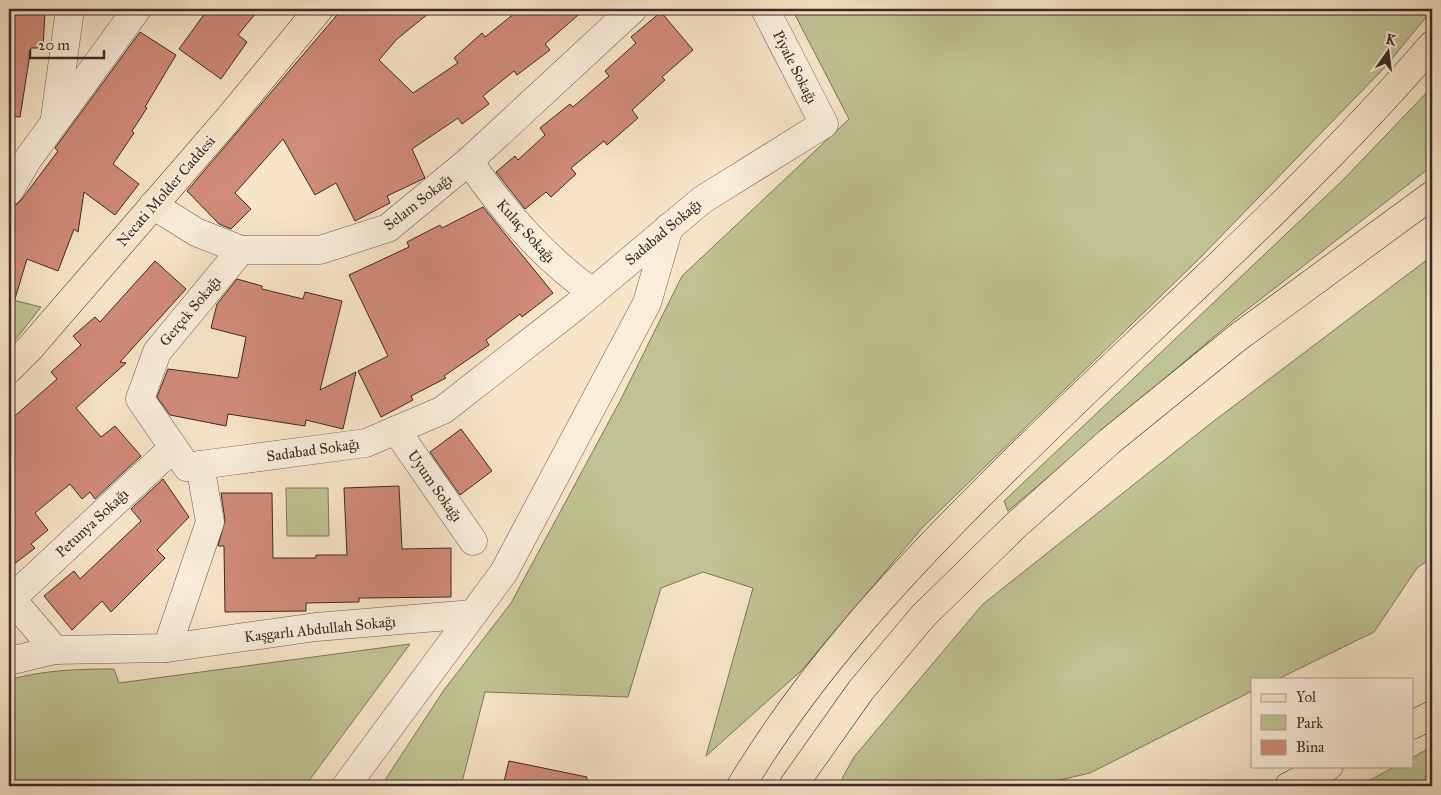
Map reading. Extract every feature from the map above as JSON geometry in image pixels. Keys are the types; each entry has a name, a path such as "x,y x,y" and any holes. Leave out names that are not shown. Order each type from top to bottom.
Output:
{"main road":[{"name":"Necati Molder Caddesi","path":"9,369 30,348 154,205 319,9"},
{"path":"741,786 767,742 796,703 902,576 1033,442 1317,170 1432,45"},
{"path":"793,786 861,690 923,616 1015,526 1110,441 1230,344 1432,195"},
{"path":"1414,724 1432,715"},
{"path":"1289,786 1325,768"}],"street":[{"path":"54,122 70,9"},
{"path":"9,191 28,159 54,122 137,9"},
{"name":"Selam Sokağı","path":"154,205 196,232 241,250 320,250 388,228 469,161 633,9"},
{"name":"Piyale Sokağı","path":"765,9 824,124"},
{"name":"Sadabad Sokağı","path":"200,465 366,443 443,410 592,292 702,200 824,124"},
{"name":"Kulaç Sokağı","path":"469,161 489,190 561,270 592,292"},
{"path":"346,786 504,572 647,303 669,228"},
{"name":"Gerçek Sokağı","path":"200,465 187,467 140,399 157,352 241,250"},
{"name":"Uyum Sokağı","path":"396,430 473,541"},
{"name":"Petunya Sokağı","path":"10,598 173,448"},
{"path":"9,661 55,650 167,648 210,522 200,465"},
{"path":"10,598 55,650"},
{"name":"Kaşgarlı Abdullah Sokağı","path":"167,648 316,627 473,614"}],"green space":[{"path":"792,9 1432,10 1385,67 1200,258 923,527 801,671 706,756 753,588 703,572 661,588 628,697 485,692 461,786 381,786 444,690 511,603 620,401 682,276 849,119"},
{"path":"1432,87 1432,166 1235,319 1008,511 1004,501 1342,181"},
{"path":"1432,256 1432,558 1417,568 1374,632 1280,678 1251,678 1251,692 1090,773 1034,786 838,786 854,757 983,604 1210,424"},
{"path":"9,299 41,307 9,348"},
{"path":"286,488 328,488 329,536 287,536"},
{"path":"410,644 305,786 9,786 9,680 48,672 114,669 119,683"},
{"path":"1432,746 1432,786 1359,786 1392,768 1414,768 1414,757"}],"building":[{"path":"9,9 45,12 43,48 31,48 20,117 9,116"},
{"path":"208,9 259,9 238,35 247,42 221,79 179,49"},
{"path":"342,9 434,9 397,39 379,60 413,93 458,63 454,58 482,33 485,37 520,9 585,9 545,44 550,50 517,75 514,71 483,96 489,104 462,124 458,118 412,149 425,178 387,196 390,203 355,221 336,183 315,195 283,139 235,193 251,209 231,229 219,224 187,191"},
{"path":"661,12 693,50 662,77 665,80 632,110 638,118 607,145 604,141 571,168 576,174 551,197 546,192 525,209 496,172 515,156 518,160 545,135 540,128 570,104 573,107 609,76 605,71 636,43 631,37"},
{"path":"140,32 176,55 132,131 134,133 113,164 139,184 115,215 84,192 78,232 74,229 58,271 27,259 14,302 9,301 9,207 16,205 22,199 58,151 55,148"},
{"path":"483,207 553,293 522,317 520,314 486,340 489,345 444,376 446,378 411,396 413,400 381,417 358,371 388,356 349,275 409,247 407,242 440,225 442,228"},
{"path":"155,261 186,289 120,362 126,363 76,408 101,437 115,426 141,456 95,499 90,492 82,499 70,484 35,513 48,530 31,544 35,548 9,568 9,421 57,379 51,372 81,345 73,336 95,317 100,322"},
{"path":"237,279 262,286 262,289 303,299 305,292 342,301 320,390 356,372 343,429 306,420 305,426 228,414 226,426 170,415 157,397 168,369 238,378 246,337 211,328 217,304"},
{"path":"461,429 492,471 460,495 430,452"},
{"path":"163,479 189,517 157,550 165,558 111,612 102,601 72,630 44,596 74,571 80,579 141,521 131,509"},
{"path":"399,486 402,549 451,548 451,597 359,598 359,602 306,603 306,611 225,612 224,546 218,546 225,520 221,493 272,493 273,558 316,558 316,555 347,555 344,488"},
{"path":"509,761 587,777 586,786 503,786"}]}
